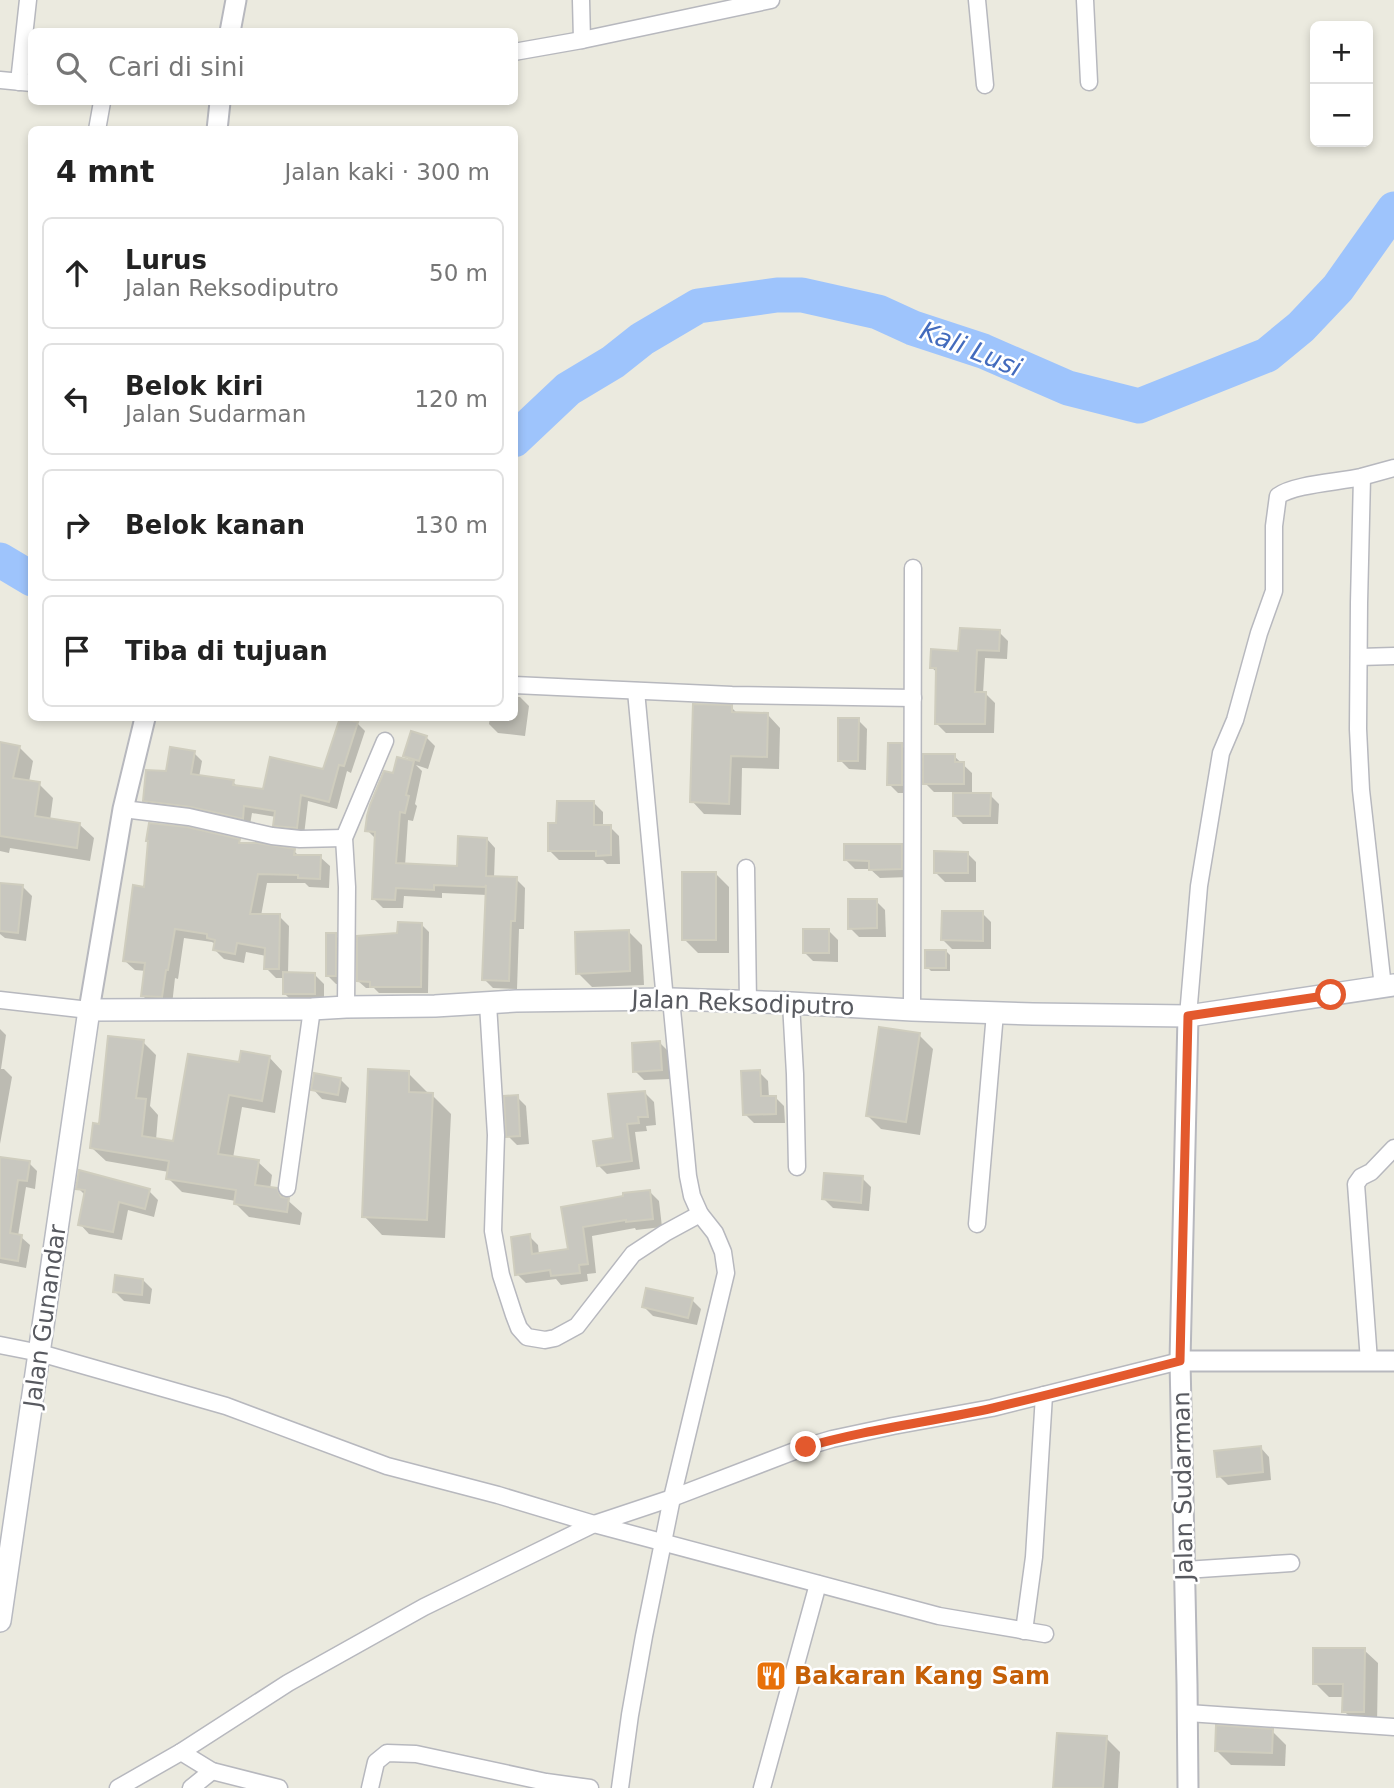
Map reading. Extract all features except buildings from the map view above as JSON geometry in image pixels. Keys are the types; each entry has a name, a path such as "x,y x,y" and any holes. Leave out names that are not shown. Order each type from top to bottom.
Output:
{"main road":[{"name":"Jalan Reksodiputro","path":"89,1010 312,1009 572,999 791,1003 995,1013 1184,1016 1389,986"},
{"name":"Jalan Gunandar","path":"0,1621 89,1010"}],"street":[{"path":"0,80 25,82 28,0"},
{"path":"231,28 236,0"},
{"path":"581,0 582,40"},
{"path":"518,51 582,40 701,7 771,0"},
{"path":"977,0 985,85"},
{"path":"1085,0 1089,82"},
{"path":"98,126 101,105"},
{"path":"217,126 220,105"},
{"path":"1184,1016 1199,886 1221,753 1235,720 1259,633 1274,591 1276,501 1281,493 1394,468"},
{"path":"1362,477 1358,729 1361,790 1389,986"},
{"path":"912,1010 913,568"},
{"path":"1359,657 1394,656"},
{"path":"518,685 732,695 913,698"},
{"path":"620,1788 639,1662 673,1498 726,1273 723,1252 715,1234 700,1214 692,1196 688,1176 636,691"},
{"path":"0,1000 89,1010 123,809 144,721"},
{"path":"346,1007 347,887 344,838 385,741"},
{"path":"123,809 189,817 272,836 300,839 344,838"},
{"path":"746,868 748,1002"},
{"path":"488,1003 496,1135 493,1231 501,1275 519,1328 527,1337 545,1340 555,1338 577,1326 633,1254 700,1214"},
{"path":"791,1003 797,1167"},
{"path":"287,1188 312,1009"},
{"path":"977,1224 995,1013"},
{"name":"Jalan Sudarman","path":"1184,1016 1180,1361 1188,1788"},
{"path":"1369,1361 1356,1184 1394,1148"},
{"path":"0,1345 40,1353 226,1406 387,1466 594,1524 939,1616 1045,1634"},
{"path":"118,1788 181,1752 288,1683 424,1607 594,1524 673,1498 806,1447 892,1426 992,1408 1180,1361 1394,1360"},
{"path":"1024,1631 1034,1557 1044,1395"},
{"path":"1185,1570 1292,1563"},
{"path":"762,1788 818,1584"},
{"path":"1188,1713 1394,1727"},
{"path":"181,1752 212,1771 279,1788"},
{"path":"370,1788 376,1762 387,1753 416,1754 545,1785 590,1788"},
{"path":"191,1788 212,1771"}],"waterway":[{"name":"Kali Lusi","path":"518,436 568,389 613,362 642,339 698,306 777,295 802,295 878,312 913,328 983,351 1068,388 1139,406 1267,355 1301,327 1338,288 1394,209"},
{"name":"Kali Lusi","path":"0,560 28,577"}],"place":[{"name":"Bakaran Kang Sam","path":"771,1676"}],"route":[{"path":"806,1447 892,1426 992,1408 1180,1361 1188,1016 1331,995"}]}
